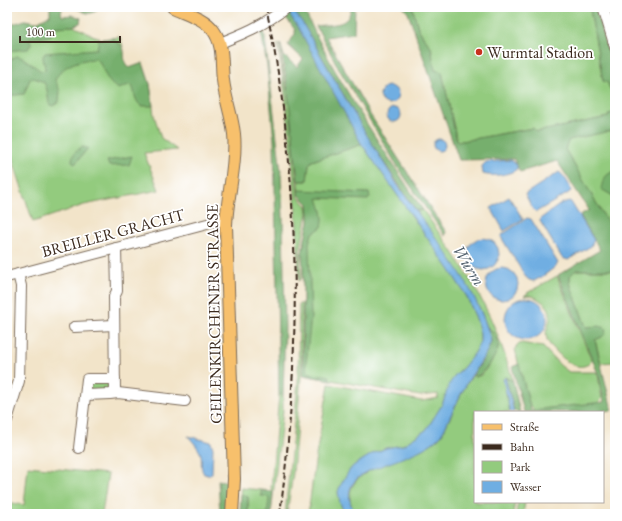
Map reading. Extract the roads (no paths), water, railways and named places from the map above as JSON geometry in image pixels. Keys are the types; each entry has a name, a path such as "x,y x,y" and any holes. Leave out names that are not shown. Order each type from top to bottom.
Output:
{"main road":[{"name":"GEILENKIRCHENER STRASSE","path":"173,7 199,19 209,26 214,31 220,43 223,82 235,138 234,158 226,218 234,479 232,514"}],"street":[{"path":"220,43 252,30 287,7"},
{"path":"603,7 615,47"},
{"name":"BREILLER GRACHT","path":"7,277 226,218"},
{"path":"115,393 114,297 117,291 116,248"},
{"path":"7,420 19,380 21,286 18,274"},
{"path":"74,327 114,325"},
{"path":"79,448 88,379 115,378"},
{"path":"86,395 115,393 185,401"}],"water":[{"path":"292,9 302,22 384,164 464,279 475,299 491,341 483,358 462,392 441,435 428,446 371,470 354,482 350,490 350,501 355,514 345,514 340,503 338,492 349,471 353,466 372,454 386,448 403,445 426,430 442,405 449,385 455,375 463,368 474,354 480,342 480,334 477,321 467,297 361,143 299,29 288,12"},
{"path":"385,86 393,86 398,91 396,102 393,104 385,104 380,99 380,91"},
{"path":"394,108 399,110 401,115 399,120 394,122 389,120 387,115 389,110"},
{"path":"439,139 443,141 445,145 443,149 439,151 435,149 433,145 435,141"},
{"path":"511,160 517,165 517,169 510,173 501,175 483,174 482,166 486,162"},
{"path":"559,172 563,175 571,191 536,212 532,208 525,194"},
{"path":"509,197 523,219 504,231 491,208"},
{"path":"569,201 594,240 591,246 568,260 562,258 540,219 562,203"},
{"path":"527,218 531,219 558,263 543,276 534,281 526,277 501,237 503,234"},
{"path":"480,238 486,238 495,242 499,254 495,266 486,270 480,270 471,266 467,257 467,251 471,242"},
{"path":"499,268 505,268 514,272 518,284 514,296 505,300 499,300 490,296 486,287 486,281 490,272"},
{"path":"526,298 541,304 547,319 541,334 526,340 511,334 505,319 511,304"},
{"path":"505,377 514,411 510,411 503,379"},
{"path":"188,436 211,442 213,448 212,473 209,475 204,474 200,452"}],"railway":[{"path":"266,7 278,70 286,133 292,196 294,260 292,387 280,514"}],"place":[{"name":"Wurmtal Stadion","path":"479,52"}],"water label":[{"name":"Wurm","path":"469,265"}]}
